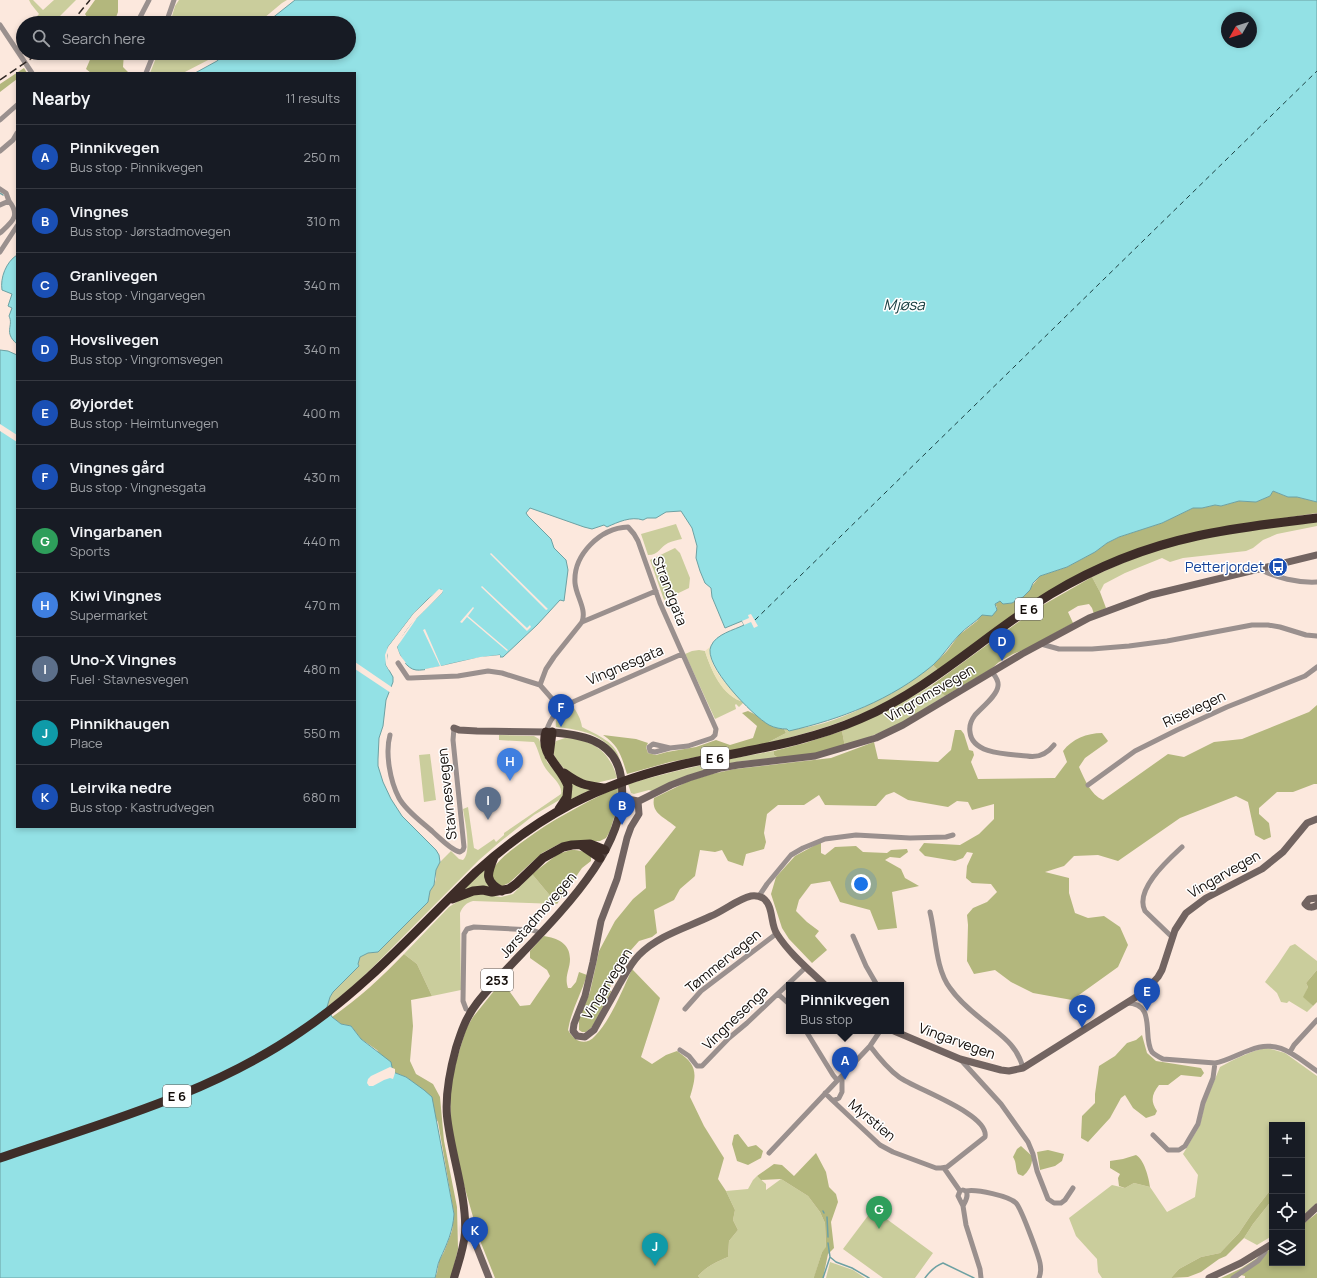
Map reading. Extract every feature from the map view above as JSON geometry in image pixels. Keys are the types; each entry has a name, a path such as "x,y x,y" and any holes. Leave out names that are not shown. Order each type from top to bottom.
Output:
{"highway":[{"name":"E 6","path":"0,1158 149,1107 223,1076 287,1041 339,1004 374,973 495,855 530,828 559,810 604,788 663,770 780,745 814,736 860,720 894,703 930,681 1006,625 1050,595 1098,569 1140,552 1172,542 1223,530 1317,518"},
{"path":"549,732 544,738 545,748 567,783 569,790 567,798 559,810"},
{"path":"559,770 580,784 604,788"},
{"path":"447,901 473,890 492,892 509,889 551,852 568,846 590,844 605,850"},
{"path":"581,845 600,858"},
{"path":"495,855 488,872 488,879 494,886 502,890"}],"main road":[{"name":"253","path":"549,732 583,736 594,740 607,750 618,765 621,778 622,800"},
{"name":"Jørstadmovegen","path":"454,1278 465,1234 464,1209 448,1126 447,1095 450,1072 461,1032 471,1011 491,987 542,933 585,880 605,850 615,828 622,800"}],"street":[{"path":"141,16 149,0"},
{"path":"168,16 174,0"},
{"path":"0,25 2,31 16,51"},
{"path":"23,60 31,72"},
{"path":"146,72 151,60"},
{"path":"0,120 16,106"},
{"path":"0,151 13,140 16,135"},
{"path":"0,189 6,193 14,208 15,217 0,233"},
{"path":"0,205 9,201"},
{"path":"0,252 16,228"},
{"name":"Strandgata","path":"582,622 584,614 575,584 576,570 591,543 620,528 628,528 634,534 644,557 660,604 716,729 716,732 712,738 688,746 670,748"},
{"name":"Vingromsvegen","path":"638,801 677,783 721,768 815,756 876,738 903,726 992,672 1089,618 1151,595 1317,555"},
{"path":"1260,569 1284,578 1304,582 1317,582"},
{"path":"540,685 546,669 554,657 582,622 656,590"},
{"path":"1041,644 1059,649 1092,649 1129,646 1167,641 1252,625 1280,627 1306,635 1317,636"},
{"name":"Vingnesgata","path":"549,732 550,720 561,709 585,696 682,654"},
{"path":"398,663 408,678 452,677 488,671 502,673 540,685 561,709"},
{"name":"Risevegen","path":"1088,785 1135,752 1171,733 1227,707 1305,676 1317,668"},
{"path":"992,672 997,680 998,689 990,700 975,715 971,723 969,730 973,742 981,748 991,752 1032,757 1043,755 1054,745"},
{"path":"454,728 459,730 477,731 549,732"},
{"name":"Stavnesvegen","path":"390,735 388,758 392,778 399,797 410,811 453,849 460,852 464,847 453,740 454,728"},
{"path":"622,800 638,801"},
{"name":"Vingarvegen","path":"638,801 639,814 626,838 617,879 600,922 593,962 584,996 574,1024 573,1031 577,1036 585,1037 594,1030 626,973 638,955 646,948 672,932 710,917 750,897 759,896"},
{"name":"Vingarvegen","path":"901,1034 960,1059 1001,1070 1009,1071 1024,1068 1147,989 1162,970 1172,937 1180,921 1191,908 1206,898 1262,869 1283,852 1307,823 1317,819"},
{"path":"822,982 776,934 768,904 759,896 791,855 803,848 825,839 856,834 910,838 952,835"},
{"path":"1172,937 1145,911 1142,900 1157,871 1182,847"},
{"path":"1317,898 1309,899 1305,904 1311,907 1317,905"},
{"path":"930,912 938,958 946,983 964,1004 1006,1040 1019,1057 1024,1068"},
{"path":"471,1011 466,1009 463,1001 464,934 467,929 474,927 532,930 542,933"},
{"name":"Tømmervegen","path":"685,1009 701,991 776,934"},
{"path":"854,936 866,966 875,982"},
{"name":"Vingnesenga","path":"790,982 806,967"},
{"name":"Vingnesenga","path":"680,1050 689,1056 697,1066 702,1066 721,1046 786,986"},
{"path":"778,994 786,1001"},
{"path":"1126,1003 1135,1004 1145,1013 1148,1023 1149,1044 1152,1052 1163,1059 1215,1063 1222,1062 1261,1046 1274,1046 1290,1052 1317,1071"},
{"path":"1290,1052 1294,1045 1317,1020"},
{"path":"808,1034 837,1080"},
{"path":"769,1153 870,1046 878,1034"},
{"path":"870,1046 884,1064 900,1078 915,1087 961,1108 975,1119 984,1130 986,1134 982,1140 944,1168 967,1196 963,1206"},
{"path":"960,1059 1001,1104 1028,1142 1033,1154 1037,1171 1048,1198 1054,1203 1061,1203 1065,1200 1073,1188"},
{"path":"1153,1135 1168,1150 1179,1150 1186,1146 1198,1124 1203,1103 1214,1078 1215,1063"},
{"path":"832,1100 837,1099 841,1095 842,1075"},
{"name":"Myrstien","path":"825,1093 880,1146 936,1168 944,1168"},
{"path":"981,1278 980,1269 966,1225 963,1206 958,1196 963,1191 972,1190 993,1194 1009,1199 1018,1204 1038,1256 1041,1269 1039,1278"},
{"path":"1305,1217 1317,1207"},
{"path":"465,1234 474,1240 489,1278"},
{"path":"1209,1278 1235,1266 1269,1246"},
{"path":"1233,1278 1246,1271 1258,1261 1265,1252 1265,1249"}],"green space":[{"path":"29,0 33,0 43,10 54,0 76,0 60,16 37,16 39,14"},
{"path":"95,0 118,0 116,16 86,16 85,14"},
{"path":"179,0 287,0 266,16 172,16 175,6"},
{"path":"90,60 124,60 123,67 128,72 90,72 86,69"},
{"path":"155,60 208,60 185,72 150,72"},
{"path":"24,68 26,72 18,72"},
{"path":"16,73 16,80 0,92 0,84"},
{"path":"1273,491 1288,497 1297,497 1317,502 1317,513 1266,521 1100,564 938,670 933,665 947,651 959,635 977,621 982,614 992,615 997,607 995,604 1000,601 1003,604 1012,603 1023,597 1040,576 1067,567 1119,537 1162,523 1193,508 1202,508 1215,505 1221,506 1239,501 1256,502 1270,496"},
{"path":"1317,521 1317,526 1277,534 1263,540 1253,548 1246,551 1183,558 1170,562 1162,558 1125,573 1104,584 1100,592 1092,577 1141,556 1190,541 1244,531"},
{"path":"676,524 682,539 668,543 655,554 648,555 641,534"},
{"path":"675,548 680,553 690,578 689,588 664,600 650,560"},
{"path":"1092,577 1106,608 1094,614 1089,604 1078,606 1068,612 1073,623 1026,649 1013,654 999,662 991,669 945,696 932,685 1043,605"},
{"path":"699,650 705,651 714,674 724,689 730,695 744,702 739,707 736,704 736,709 715,719 685,654"},
{"path":"933,665 938,670 899,696 870,710 826,727 765,744 786,733 784,729 803,728 823,723 843,717 863,708 900,687"},
{"path":"932,685 945,696 898,725 845,747 842,731 896,706"},
{"path":"572,705 581,721 582,727 600,736 611,744 618,754 620,761 609,746 598,737 577,730 556,727 556,720 558,717"},
{"path":"1317,705 1317,784 1293,792 1277,792 1259,808 1259,814 1269,823 1271,837 1264,840 1255,835 1248,802 1236,796 1180,818 1118,861 1098,855 1074,856 1064,866 1045,872 1069,878 1069,893 1075,913 1088,918 1104,916 1120,927 1128,945 1118,967 1072,1000 1033,993 1011,982 995,970 974,974 967,961 967,915 973,908 987,902 997,892 991,884 972,883 966,878 967,866 973,853 967,852 963,858 955,861 925,856 919,850 924,843 960,845 979,834 994,819 994,804 972,810 968,802 957,801 948,807 908,800 894,792 886,795 876,806 825,805 819,795 804,805 778,805 767,814 764,833 766,842 764,849 746,854 743,866 728,861 722,850 715,852 700,850 695,876 680,889 674,900 654,910 657,933 652,937 639,941 623,959 610,981 611,992 592,1027 586,1032 579,1030 579,1019 590,992 599,951 615,921 633,899 646,888 645,866 676,827 657,812 654,798 689,781 735,769 831,758 874,742 878,759 938,762 951,750 955,730 961,730 964,734 969,750 973,751 974,755 971,762 978,779 1055,778 1067,762 1063,751 1071,743 1091,734 1102,733 1108,741 1085,758 1079,767 1091,790 1103,800 1168,754 1184,757 1214,742 1242,739 1309,712"},
{"path":"748,711 769,724 784,729 786,733 765,744 670,762 627,774 623,761 616,747 603,735 636,739 648,743 646,747 648,753 656,755 696,747 716,740 730,745 753,738 757,726 742,713"},
{"path":"842,731 845,747 825,752 778,758 774,755 774,751"},
{"path":"499,735 534,736 539,739 547,762 563,781 566,791 561,799 534,815 479,860 375,965 350,989 327,1007 333,992 359,966 358,964 360,957 368,953 378,952 428,902 430,891 436,879 436,870 440,862 451,851 459,859 463,860 466,856 467,836 463,809 468,807 474,848 478,850 494,839 496,842 504,835 504,833 561,794 560,787 544,766 534,742 499,740"},
{"path":"565,738 584,741 598,748 610,760 617,778 596,783 588,783 566,771 556,759 553,748 556,741"},
{"path":"774,751 774,755 778,758 742,761 716,766 652,791 649,790 634,794 631,793 628,784 701,765"},
{"path":"430,754 436,800 424,802 419,755"},
{"path":"570,782 592,789 568,801"},
{"path":"618,788 617,808 610,831 606,838 600,841 561,843 542,853 509,883 502,886 494,884 491,872 498,862 511,850 556,819 611,790"},
{"path":"821,842 821,853 825,855 835,847 856,846 863,852 887,853 891,850 907,849 908,852 900,858 890,857 885,860 901,869 905,878 919,886 892,892 897,928 878,930 870,910 840,902 830,881 811,884 799,900 796,911 819,931 815,936 827,950 812,963 789,939 782,928 771,894 776,877 795,856"},
{"path":"571,850 584,852 591,857 591,861 582,868 557,904 532,874 558,854"},
{"path":"486,868 490,887 462,891"},
{"path":"532,874 557,904 473,901 467,904 460,913 461,990 432,996 417,964 404,954 449,907 466,896 481,894 501,897 513,894"},
{"path":"544,936 554,938 562,942 568,949 570,963 567,976 568,988 571,988 576,982 579,972 587,975 569,1023 568,1030 573,1037 584,1042 591,1039 601,1030 616,1004 632,969 660,998 641,1057 652,1064 666,1055 677,1051 689,1061 692,1066 694,1071 694,1082 690,1097 704,1126 724,1158 718,1179 726,1191 735,1210 733,1220 738,1230 729,1241 728,1257 708,1267 698,1276 700,1278 495,1278 479,1238 462,1178 451,1125 450,1090 456,1062 466,1029 473,1017 502,981 520,1006 530,1005 550,976 547,970 530,958 530,951"},
{"path":"1295,944 1317,961 1317,970 1306,983 1308,987 1304,997 1313,1006 1307,1012 1289,1001 1287,1003 1281,1002 1277,993 1265,982 1290,946"},
{"path":"404,954 417,964 432,996 411,1000 413,1026 410,1061 416,1074 433,1084 440,1097 444,1141 457,1207 458,1249 451,1278 435,1278 439,1261 452,1231 454,1214 438,1122 414,1083 406,1077 393,1072 377,1050 361,1039 351,1026 341,1024 332,1017 370,987"},
{"path":"1317,970 1317,1002 1313,1006 1303,997 1308,987 1306,983"},
{"path":"1142,1035 1147,1053 1156,1061 1201,1068 1204,1073 1201,1077 1181,1075 1168,1085 1159,1085 1153,1098 1153,1104 1157,1111 1155,1115 1146,1118 1133,1108 1125,1095 1121,1098 1110,1118 1088,1142 1081,1138 1082,1116 1095,1103 1099,1066 1115,1056 1127,1043 1136,1040"},
{"path":"1267,1048 1285,1053 1317,1076 1317,1203 1305,1213 1305,1122 1269,1122 1269,1192 1239,1233 1220,1253 1201,1257 1179,1269 1171,1278 1102,1278 1098,1272 1097,1259 1076,1236 1069,1218 1112,1185 1125,1188 1134,1183 1150,1187 1167,1212 1195,1197 1198,1175 1183,1154 1200,1125 1205,1103 1220,1067 1237,1058"},
{"path":"738,1134 748,1147 756,1145 763,1151 761,1158 748,1165 737,1161 732,1144 734,1135"},
{"path":"1021,1146 1032,1156 1030,1167 1023,1176 1018,1174 1013,1157 1017,1149"},
{"path":"1048,1150 1064,1154 1062,1161 1055,1166 1040,1170 1037,1152"},
{"path":"816,1153 826,1172 829,1187 836,1194 838,1202 831,1222 834,1248 828,1254 823,1278 814,1278 822,1252 826,1247 825,1223 820,1212 808,1196 781,1179 761,1180 757,1176 774,1164 782,1165 794,1176"},
{"path":"1136,1155 1144,1165 1150,1187 1134,1183 1125,1188 1119,1186 1118,1178 1120,1174 1110,1168 1110,1161"},
{"path":"757,1176 766,1184 766,1190 781,1179 808,1196 820,1212 825,1223 826,1248 822,1252 814,1278 700,1278 698,1276 708,1267 728,1257 729,1241 738,1230 733,1220 735,1210 726,1191 748,1189"},
{"path":"1269,1192 1269,1204 1244,1238 1226,1256 1219,1259 1201,1272 1188,1277 1171,1278 1179,1269 1201,1257 1220,1253 1239,1233"},
{"path":"1269,1204 1269,1238 1257,1245 1244,1238"},
{"path":"873,1209 933,1253 915,1278 883,1278 843,1249"},
{"path":"1317,1213 1317,1278 1245,1278 1245,1276 1241,1275 1238,1278 1221,1278 1242,1268 1269,1250 1269,1266 1305,1266 1305,1223"},
{"path":"830,1262 853,1270 865,1278 826,1278"}],"sand":[{"path":"710,647 712,663 716,670 721,678 744,702 729,695 718,682 705,651"}],"water":[{"name":"Mjøsa","path":"295,0 1317,0 1317,502 1297,497 1288,497 1273,491 1270,496 1256,502 1239,501 1221,506 1215,505 1202,508 1193,508 1162,523 1119,537 1067,567 1040,576 1023,597 1012,603 1003,604 1000,601 995,604 997,610 992,616 982,615 962,632 933,665 917,677 883,698 865,707 828,721 789,731 787,729 769,725 762,720 741,701 721,677 714,665 710,654 713,642 721,635 744,625 742,621 725,628 712,597 711,588 705,583 700,571 696,558 697,546 692,528 681,511 666,512 656,518 647,518 643,520 629,519 607,527 604,525 592,529 530,508 526,513 528,516 551,539 554,548 566,560 568,570 564,601 560,600 537,625 503,657 500,657 500,655 416,670 404,662 397,647 411,625 442,593 441,589 414,613 388,647 386,665 393,677 393,682 386,700 383,726 379,738 378,766 383,782 391,799 402,816 436,850 439,855 440,862 436,870 434,885 430,891 428,902 378,952 368,953 360,957 358,964 359,966 333,992 327,1007 332,1017 341,1024 351,1026 361,1039 391,1062 393,1072 406,1077 432,1097 454,1214 451,1232 439,1261 435,1278 0,1278 0,350 8,351 16,355 16,828 356,828 356,72 197,72 218,60 356,60 356,16 275,16"},
{"path":"16,256 16,343 10,333 9,316 12,308 8,306 12,294 2,290 3,275 13,258"}],"pier":[{"path":"0,424 16,434 16,441 0,431"},
{"path":"491,553 548,609 546,610 490,554"},
{"path":"482,586 527,628 530,625 531,627 527,631 481,587"},
{"path":"439,589 443,590 442,593 417,618 397,647 400,655 406,663 404,664 398,656 395,647 416,617 441,591 429,600 390,647 387,656 388,665 392,671 389,670 386,665 385,655 388,647 414,613"},
{"path":"473,607 474,608 468,616 508,650 507,651 467,617 462,623 460,622"},
{"path":"751,614 758,626 754,628 751,622 744,625 742,621 749,618 748,615"},
{"path":"425,629 441,666 480,657 500,655 500,658 481,659 436,670 425,671 425,669 440,666 423,630"},
{"path":"356,663 393,688 391,693 356,670"},
{"path":"390,1067 395,1069 393,1079 390,1078 373,1086 369,1086 367,1083 371,1076"}],"waterway":[{"path":"827,1217 828,1237"},
{"path":"828,1243 830,1257 836,1262 852,1268 869,1278"},
{"path":"823,1278 830,1257"},
{"path":"925,1278 933,1269 943,1263 974,1278"}],"ferry route":[{"path":"755,620 1317,71"}],"railway":[{"path":"77,16 90,0"},
{"path":"0,80 29,60"}],"place":[{"name":"Petterjordet","path":"1278,567"},
{"name":"Hovslivegen","path":"1002,661"},
{"name":"Vingnes gård","path":"561,727"},
{"name":"Kiwi Vingnes","path":"510,781"},
{"name":"Uno-X Vingnes","path":"488,820"},
{"name":"Vingnes","path":"622,825"},
{"name":"Øyjordet","path":"1147,1011"},
{"name":"Granlivegen","path":"1082,1028"},
{"name":"Pinnikvegen","path":"845,1080"},
{"name":"Vingarbanen","path":"879,1229"},
{"name":"Leirvika nedre","path":"475,1250"},
{"name":"Pinnikhaugen","path":"655,1266"}]}
